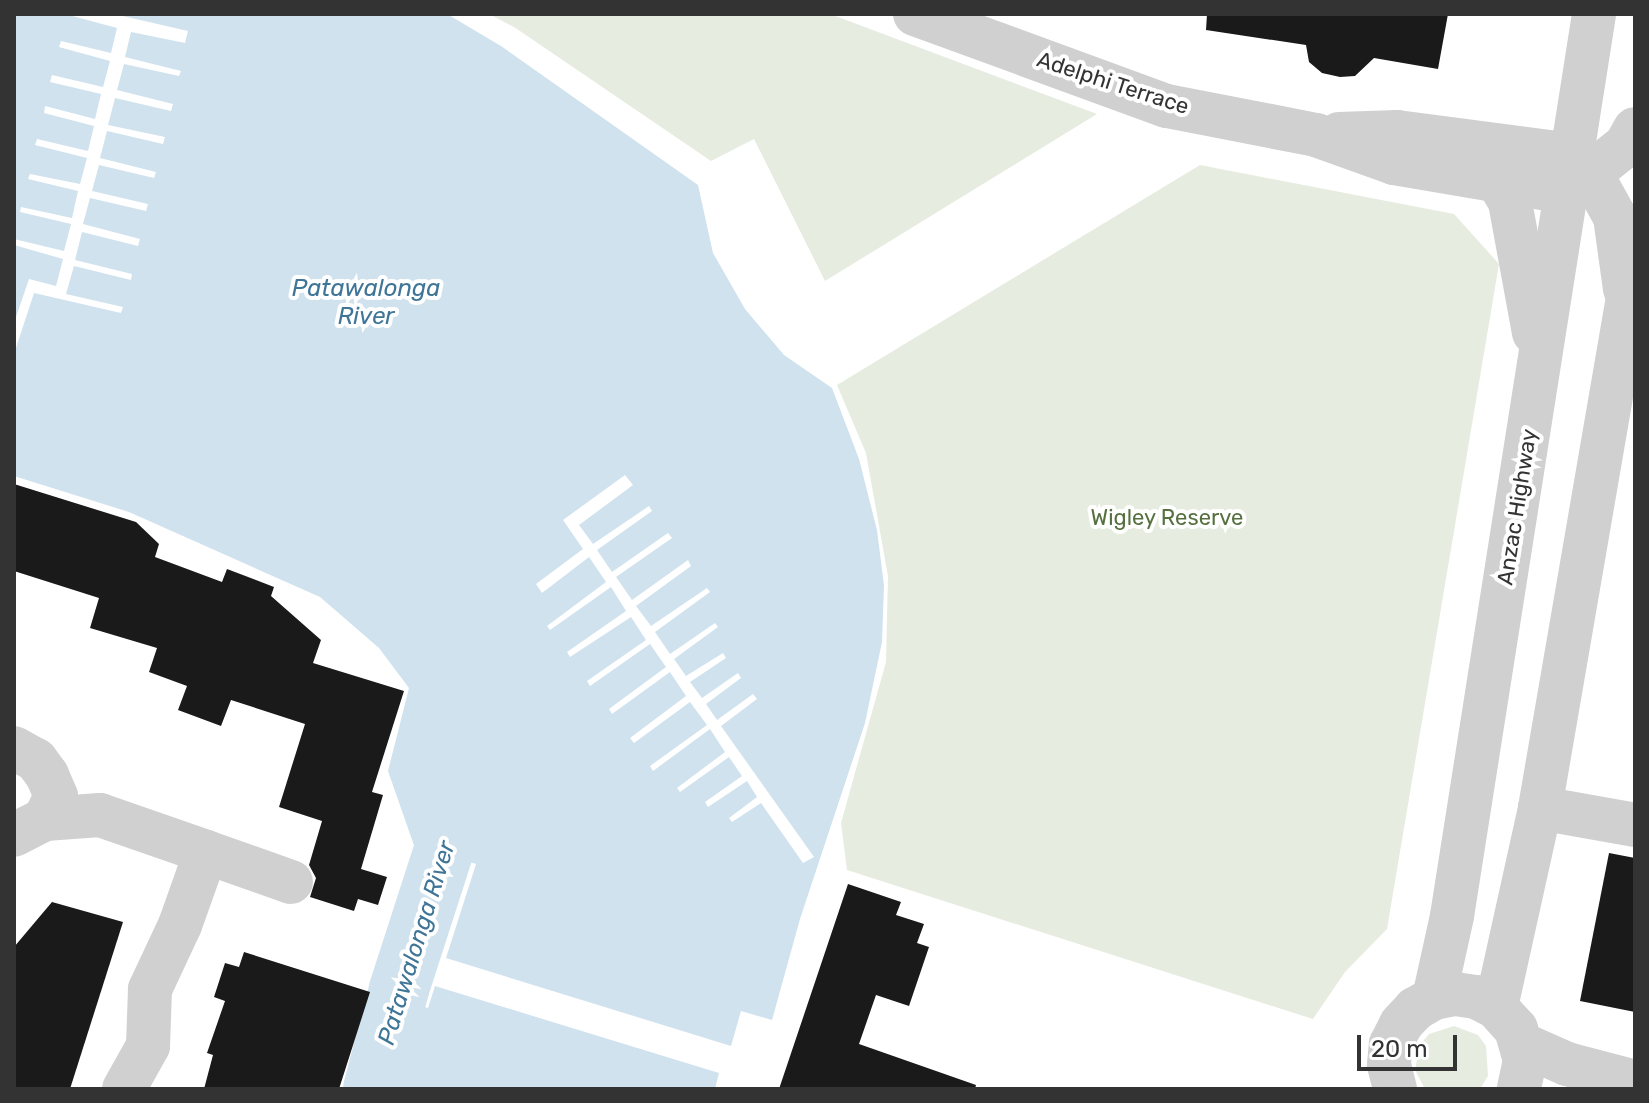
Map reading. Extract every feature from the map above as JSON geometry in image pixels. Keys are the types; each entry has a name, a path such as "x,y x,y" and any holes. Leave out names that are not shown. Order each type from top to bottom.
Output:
{"street":[{"name":"Adelphi Terrace","path":"915,14 1167,106 1316,135 1394,163 1497,180 1576,174"},
{"name":"Anzac Highway","path":"1434,998 1452,916 1540,367 1576,174 1594,14"},
{"path":"1496,1007 1622,407 1618,355 1625,281 1615,217 1576,174 1626,145 1635,129"},
{"name":"Adelphi Terrace","path":"1316,135 1397,132 1576,174"},
{"path":"1497,180 1510,202 1540,367"},
{"path":"1618,355 1635,257"},
{"path":"35,795 79,787 100,815 291,882"},
{"path":"1540,808 1635,825"},
{"path":"1519,1089 1530,1048 1522,1011 1540,808"},
{"path":"124,1089 148,1046 150,989 180,925 206,852"},
{"path":"1395,1089 1389,1065 1391,1044 1401,1024 1415,1009 1434,998 1455,994 1476,997 1496,1007 1530,1048 1567,1064 1635,1083"},
{"path":"1602,1089 1635,1083"}],"green space":[{"path":"489,14 830,14 1097,114 825,281 754,139 711,161 514,27"},
{"name":"Wigley Reserve","path":"1200,165 1454,214 1499,264 1387,929 1345,972 1313,1019 847,870 841,823 886,662 888,576 866,453 837,385"},
{"path":"1454,1026 1478,1035 1486,1046 1488,1076 1480,1089 1425,1089 1415,1070 1420,1045 1429,1034"}],"water":[{"name":"Patawalonga River","path":"14,14 447,14 501,46 698,185 713,253 745,309 784,355 832,388 859,459 877,530 884,586 882,642 865,723 800,919 772,1020 741,1011 731,1046 446,958 476,864 455,857 453,865 417,854 388,771 409,688 379,648 320,597 129,512 14,476"},
{"path":"424,866 450,875 413,993 387,985"},
{"path":"435,986 719,1073 715,1089 353,1089 382,994 428,1008"}],"pier":[{"path":"65,14 114,14 188,31 185,43 131,32 125,57 181,71 179,76 124,64 117,90 173,104 171,111 115,98 108,125 165,137 163,144 107,131 100,158 156,172 154,178 99,165 92,191 148,204 146,211 90,198 83,224 140,239 138,246 82,232 75,260 132,274 131,280 74,266 66,294 123,307 121,313 34,293 14,354 14,323 29,279 56,286 63,259 14,245 14,239 64,251 71,224 20,212 21,207 72,218 78,191 28,179 30,174 80,184 87,158 35,145 37,139 88,151 94,126 44,113 45,106 95,119 101,94 50,82 52,75 103,87 110,61 59,47 61,41 111,53 117,28"},
{"path":"625,475 633,485 579,525 593,544 649,506 652,511 597,550 612,572 668,533 672,538 616,577 632,600 688,560 691,566 636,606 651,626 707,588 710,592 655,632 670,654 715,623 718,627 674,659 686,676 723,653 726,658 690,682 702,698 738,673 741,678 706,704 717,720 753,694 757,699 721,726 814,857 803,863 761,803 732,822 729,818 757,797 747,781 708,807 705,802 742,776 729,757 680,792 677,788 725,752 710,729 653,771 650,766 707,725 690,702 634,743 630,738 686,696 670,672 612,714 609,709 666,667 650,644 590,686 587,681 646,640 631,617 570,657 567,652 626,611 611,587 550,630 547,626 606,582 589,557 542,593 536,584 583,549 563,520"}],"building":[{"path":"1207,14 1448,14 1438,69 1374,58 1355,76 1340,77 1322,73 1309,62 1306,45 1206,30"},
{"path":"14,484 136,522 159,544 155,557 222,582 227,569 274,587 271,596 321,640 313,663 404,691 372,792 383,795 361,869 387,877 378,905 358,899 354,911 310,897 316,878 309,865 322,821 279,807 305,724 231,700 221,726 178,710 187,686 149,672 157,648 90,628 99,598 14,571"},
{"path":"1609,853 1635,858 1635,1012 1580,1001"},
{"path":"848,884 901,902 896,915 924,924 917,943 929,947 909,1006 876,995 859,1044 976,1085 975,1089 779,1089"},
{"path":"52,902 123,922 70,1089 14,1089 14,947"},
{"path":"244,952 370,992 339,1089 204,1089 213,1055 207,1053 225,1001 214,997 225,963 239,967"}],"waterway":[{"name":"Patawalonga River","path":"373,1089 399,989 457,809 461,784"}]}
